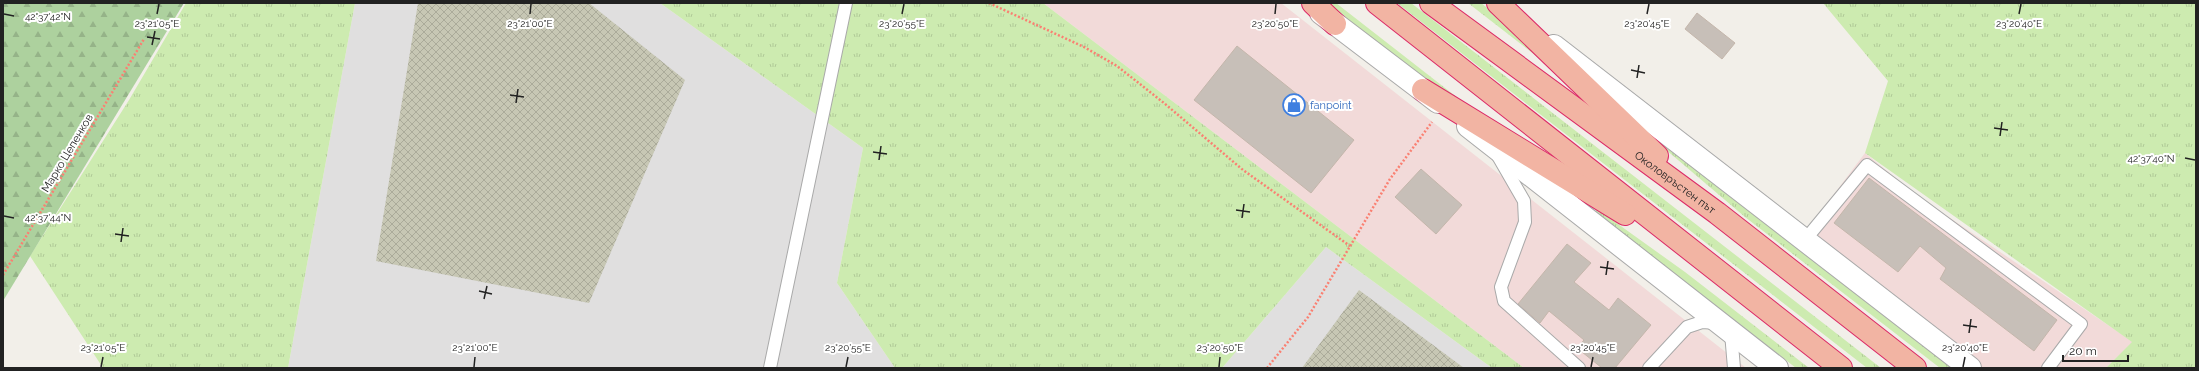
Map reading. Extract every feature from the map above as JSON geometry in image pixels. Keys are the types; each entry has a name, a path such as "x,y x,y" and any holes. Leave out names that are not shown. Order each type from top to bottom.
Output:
{"highway":[{"path":"1313,3 1335,24"},
{"path":"1377,3 1841,368"},
{"name":"Околовръстен път","path":"1431,3 1717,213 1914,368"},
{"path":"1498,3 1717,213"},
{"path":"1422,90 1710,266"}],"street":[{"path":"1308,3 1422,90 1777,368"},
{"path":"1498,3 1970,368"}],"lane":[{"path":"770,368 846,3"},
{"path":"1492,145 1524,201 1525,222 1501,287 1504,301 1579,368"},
{"path":"1805,240 1867,164 2081,324 2048,368"},
{"path":"1649,368 1687,327 1702,322 1726,328 1734,368"}],"path":[{"path":"989,3 1084,47 1117,66 1164,103 1243,170 1350,246"},
{"name":"Марко Цепенков","path":"3,275 144,40"},
{"path":"1267,368 1308,317 1390,179 1443,107"}],"shaded area":[{"path":"355,3 660,3 863,148 837,283 895,368 288,368"},
{"path":"418,3 589,3 685,80 589,303 376,261"},
{"path":"1043,3 1281,3 1746,368 1524,368"},
{"path":"1865,153 1919,197 2133,342 2106,368 1983,368 1807,230"},
{"path":"1326,247 1492,368 1222,368"},
{"path":"1359,290 1464,368 1302,368"}],"green space":[{"path":"3,3 184,3 3,301"},
{"path":"186,3 355,3 288,368 103,368 30,256 129,100"},
{"path":"660,3 1043,3 1524,368 1492,368 1326,247 1222,368 895,368 837,283 863,148"},
{"path":"1328,3 1336,3 1499,130 1476,117 1410,71"},
{"path":"1397,3 1411,3 1881,368 1867,368"},
{"path":"1468,3 1481,3 1505,22 1558,73"},
{"path":"1823,3 2196,3 2196,368 2106,368 2132,342 1865,153 1888,81"},
{"path":"1659,141 1952,368 1940,368 1745,217 1658,143"},
{"path":"1597,209 1685,272 1809,368 1796,368 1595,212"}],"building":[{"path":"1697,13 1735,43 1722,59 1685,29"},
{"path":"1237,46 1354,140 1311,193 1194,100"},
{"path":"1421,169 1462,205 1436,234 1395,197"},
{"path":"1869,178 2057,320 2034,351 1940,279 1946,268 1920,246 1898,272 1834,223"},
{"path":"1567,244 1591,263 1574,282 1609,310 1618,298 1651,325 1615,368 1602,368 1577,348 1584,340 1549,311 1540,323 1518,304"}],"place":[{"name":"fanpoint","path":"1294,105"}]}
